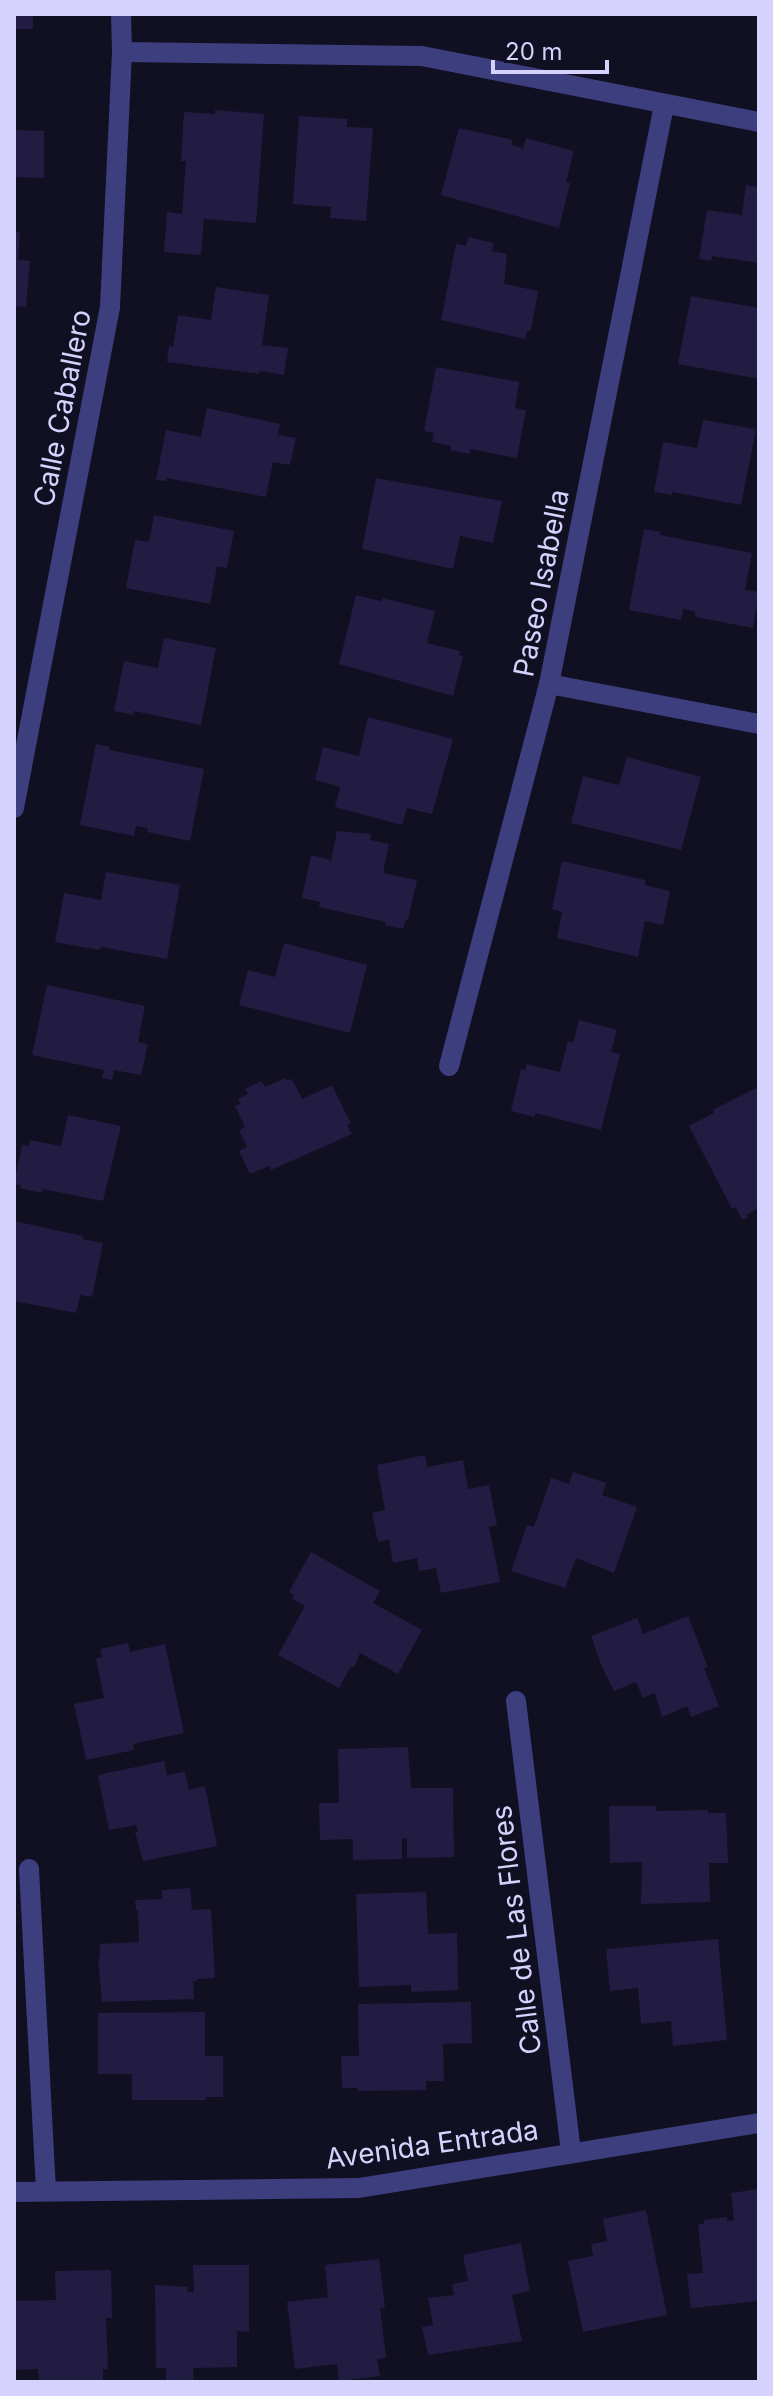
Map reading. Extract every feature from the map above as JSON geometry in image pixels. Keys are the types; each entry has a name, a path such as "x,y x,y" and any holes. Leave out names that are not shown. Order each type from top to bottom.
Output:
{"street":[{"name":"Calle Caballero","path":"14,808 110,307 122,52 121,14"},
{"path":"122,52 422,56 759,122"},
{"name":"Paseo Isabella","path":"449,1066 549,684 664,105"},
{"path":"549,684 759,724"},
{"name":"Calle de Las Flores","path":"516,1701 571,2152"},
{"path":"29,1869 46,2191"},
{"name":"Avenida Entrada","path":"14,2192 359,2188 759,2123"}],"building":[{"path":"14,14 33,14 33,29 14,29"},
{"path":"215,110 264,114 256,223 204,219 201,255 164,252 167,212 182,214 186,161 181,161 184,112 215,114"},
{"path":"299,116 347,119 347,127 373,128 366,221 330,218 331,207 293,204"},
{"path":"459,128 513,140 511,145 523,148 526,138 574,151 559,228 441,195"},
{"path":"14,130 44,131 44,178 14,177"},
{"path":"746,185 759,187 759,263 712,256 711,261 699,259 707,210 742,215"},
{"path":"14,231 20,232 18,260 30,261 26,307 14,306"},
{"path":"468,237 494,243 492,251 507,254 504,284 538,291 531,331 527,331 525,339 441,320 456,244 466,246"},
{"path":"216,287 269,295 262,345 288,348 284,375 167,362 169,346 173,347 178,315 211,320"},
{"path":"691,296 759,308 759,379 678,364"},
{"path":"436,367 519,382 515,408 526,410 517,458 470,449 469,454 432,442 434,433 424,431"},
{"path":"207,408 280,424 278,435 296,438 290,465 273,462 266,497 167,478 166,481 156,480 166,430 201,437"},
{"path":"703,420 756,429 741,505 672,492 672,495 654,492 663,442 697,448"},
{"path":"376,478 502,501 493,543 460,536 453,569 362,549"},
{"path":"154,515 234,531 227,568 217,566 210,604 126,588 135,540 149,542"},
{"path":"644,529 752,553 745,590 759,592 753,628 695,617 695,611 683,609 681,620 629,610"},
{"path":"356,595 381,601 383,598 435,611 427,643 460,651 459,655 463,656 453,696 339,664"},
{"path":"164,638 216,648 201,725 134,711 133,715 114,711 124,661 158,668"},
{"path":"368,717 453,739 432,814 407,808 402,825 335,807 340,787 315,780 323,747 359,756"},
{"path":"96,744 110,747 109,750 204,769 190,841 147,832 148,828 136,826 134,836 80,825"},
{"path":"627,757 701,777 681,850 571,823 583,776 619,785"},
{"path":"337,831 371,834 370,840 389,844 383,873 417,880 403,929 385,925 386,922 319,907 320,902 302,898 311,855 331,860"},
{"path":"562,861 645,880 645,885 670,891 663,925 645,921 638,957 557,938 562,912 552,909"},
{"path":"106,872 180,885 167,959 55,942 64,893 101,900"},
{"path":"284,943 367,965 350,1033 239,1005 248,970 275,977"},
{"path":"47,985 145,1006 138,1042 148,1044 141,1075 114,1070 112,1080 102,1078 104,1070 32,1055"},
{"path":"579,1020 617,1030 611,1052 620,1054 601,1130 535,1113 535,1117 511,1111 521,1069 525,1070 526,1064 560,1072 568,1041 573,1043"},
{"path":"285,1078 292,1079 302,1099 332,1085 351,1124 347,1125 352,1134 271,1170 269,1166 250,1174 239,1151 247,1147 239,1130 245,1127 235,1106 240,1104 238,1099 248,1094 245,1089 262,1081 265,1087"},
{"path":"756,1088 759,1094 759,1208 742,1220 736,1207 732,1209 689,1126"},
{"path":"68,1115 121,1126 103,1201 43,1189 42,1193 14,1184 22,1145 29,1146 30,1140 61,1146"},
{"path":"14,1221 103,1243 92,1297 80,1295 76,1313 14,1301"},
{"path":"425,1455 427,1467 463,1460 468,1489 489,1485 497,1525 489,1527 500,1582 441,1593 436,1568 419,1571 417,1558 393,1563 389,1540 378,1542 372,1513 385,1510 377,1465"},
{"path":"573,1472 606,1483 602,1495 637,1507 614,1573 576,1558 565,1588 511,1571 527,1525 534,1527 551,1478 569,1484"},
{"path":"311,1552 380,1591 373,1603 422,1630 398,1674 360,1653 354,1668 351,1666 339,1688 278,1655 305,1606 292,1599 294,1595 289,1592"},
{"path":"688,1616 719,1706 691,1717 687,1706 662,1717 655,1693 643,1698 636,1682 614,1691 591,1636 637,1618 643,1634"},
{"path":"128,1643 130,1652 165,1644 184,1733 133,1744 134,1750 86,1760 74,1704 104,1698 96,1659 102,1657 100,1649"},
{"path":"408,1747 411,1788 453,1788 454,1857 407,1858 407,1838 402,1838 402,1859 353,1860 353,1839 320,1840 319,1803 339,1803 338,1749"},
{"path":"164,1761 167,1775 185,1772 189,1790 205,1786 217,1846 143,1861 136,1825 109,1830 98,1775"},
{"path":"609,1806 656,1806 656,1811 708,1810 708,1813 726,1813 728,1863 709,1863 710,1902 641,1904 642,1862 610,1863"},
{"path":"190,1888 192,1910 211,1909 215,1978 193,1981 194,1999 102,2002 98,1958 100,1944 139,1942 135,1900 162,1899 162,1890"},
{"path":"426,1892 428,1934 457,1933 458,1990 411,1992 411,1985 359,1987 356,1894"},
{"path":"718,1939 727,2040 673,2046 671,2021 641,2024 638,1988 610,1991 606,1949"},
{"path":"471,2002 472,2043 443,2044 444,2081 426,2081 426,2090 358,2091 358,2088 342,2088 341,2056 359,2056 358,2004"},
{"path":"205,2012 205,2056 223,2056 223,2097 205,2097 206,2100 132,2100 132,2074 98,2074 98,2013"},
{"path":"759,2189 759,2301 691,2308 687,2274 703,2273 698,2224 704,2224 704,2220 727,2217 727,2221 734,2220 731,2193"},
{"path":"646,2210 667,2315 583,2332 568,2261 593,2256 591,2244 607,2241 603,2219"},
{"path":"521,2243 530,2291 512,2295 522,2341 428,2355 422,2327 433,2325 428,2298 454,2295 452,2284 468,2281 463,2255"},
{"path":"379,2259 385,2307 380,2308 386,2358 377,2359 380,2376 339,2381 337,2364 295,2369 287,2302 328,2297 325,2265"},
{"path":"193,2265 249,2265 249,2332 237,2331 237,2367 193,2368 194,2382 166,2382 166,2368 156,2368 155,2285 188,2287 187,2292 194,2292"},
{"path":"111,2270 112,2318 106,2318 108,2370 103,2369 103,2382 39,2382 38,2369 15,2370 14,2301 56,2300 55,2271"}]}
